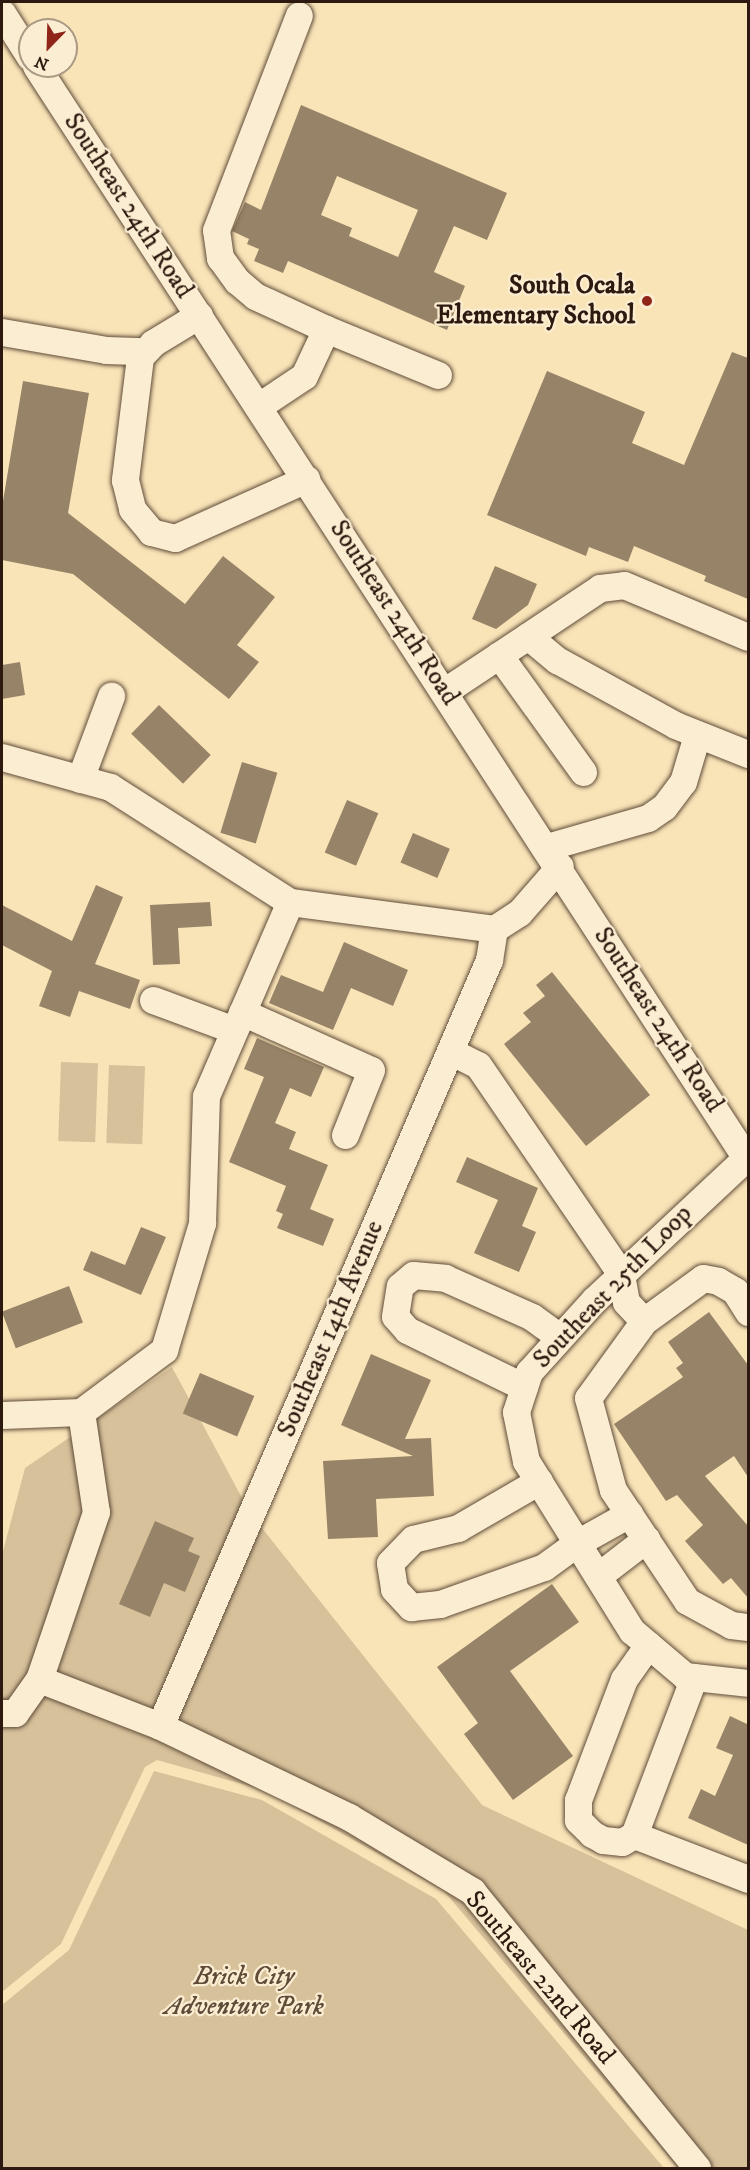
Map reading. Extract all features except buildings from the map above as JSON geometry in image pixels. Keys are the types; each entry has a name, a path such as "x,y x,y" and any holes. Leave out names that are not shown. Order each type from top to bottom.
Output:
{"street":[{"path":"2,13 18,38"},
{"path":"299,15 227,193 216,240 225,266 245,289 327,328 438,375"},
{"name":"Southeast 24th Road","path":"44,78 748,1158"},
{"path":"2,332 106,350 144,351 199,315"},
{"path":"258,406 304,376 327,328"},
{"path":"144,351 125,480 132,509 151,532 167,537 184,535 306,479"},
{"path":"445,691 600,588 624,585 748,637"},
{"path":"528,636 556,660 697,735 748,754"},
{"path":"499,655 583,772"},
{"path":"80,778 111,696"},
{"path":"2,757 110,787 290,902 494,929 519,913 553,857 648,818 664,807 683,782 697,735"},
{"path":"2,1415 81,1412 164,1350 202,1223 206,1096 290,902"},
{"name":"Southeast 14th Avenue","path":"160,1726 489,960 494,929"},
{"path":"153,1000 238,1021 372,1070 345,1135"},
{"path":"450,1051 478,1065 621,1274 626,1302 644,1321"},
{"name":"Southeast 25th Loop","path":"748,1158 621,1274 560,1337 529,1372 516,1412 526,1461 632,1632 685,1676 748,1683"},
{"path":"524,1387 407,1330 395,1316 400,1287 413,1275 445,1278 532,1317 560,1337"},
{"path":"748,1312 735,1291 718,1281 703,1278 644,1321 588,1398 613,1490 687,1601 731,1625 748,1628"},
{"path":"2,1713 15,1713 39,1679 96,1512 81,1412"},
{"path":"539,1481 458,1528 413,1539 390,1563 394,1589 411,1607 440,1604 544,1567 577,1543 629,1514"},
{"path":"598,1576 646,1539"},
{"path":"648,1645 624,1679 578,1800 578,1820 592,1834 603,1840 622,1842 634,1835 694,1677"},
{"name":"Southeast 22nd Road","path":"39,1679 160,1726 349,1817 472,1891 697,2169"},
{"path":"634,1835 748,1879"}],"green space":[{"path":"61,1062 98,1063 95,1142 58,1141"},
{"path":"109,1065 145,1066 142,1144 106,1143"},
{"path":"172,1367 250,1513 482,1805 748,1930 748,2168 678,2168 444,1891 267,1791 157,1760 145,1767 61,1944 2,1992 2,1555 25,1468"},
{"name":"Brick City Adventure Park","path":"154,1771 262,1800 436,1899 664,2168 2,2168 2,2005 69,1950"}],"place":[{"name":"South Ocala Elementary School","path":"647,301"}]}
